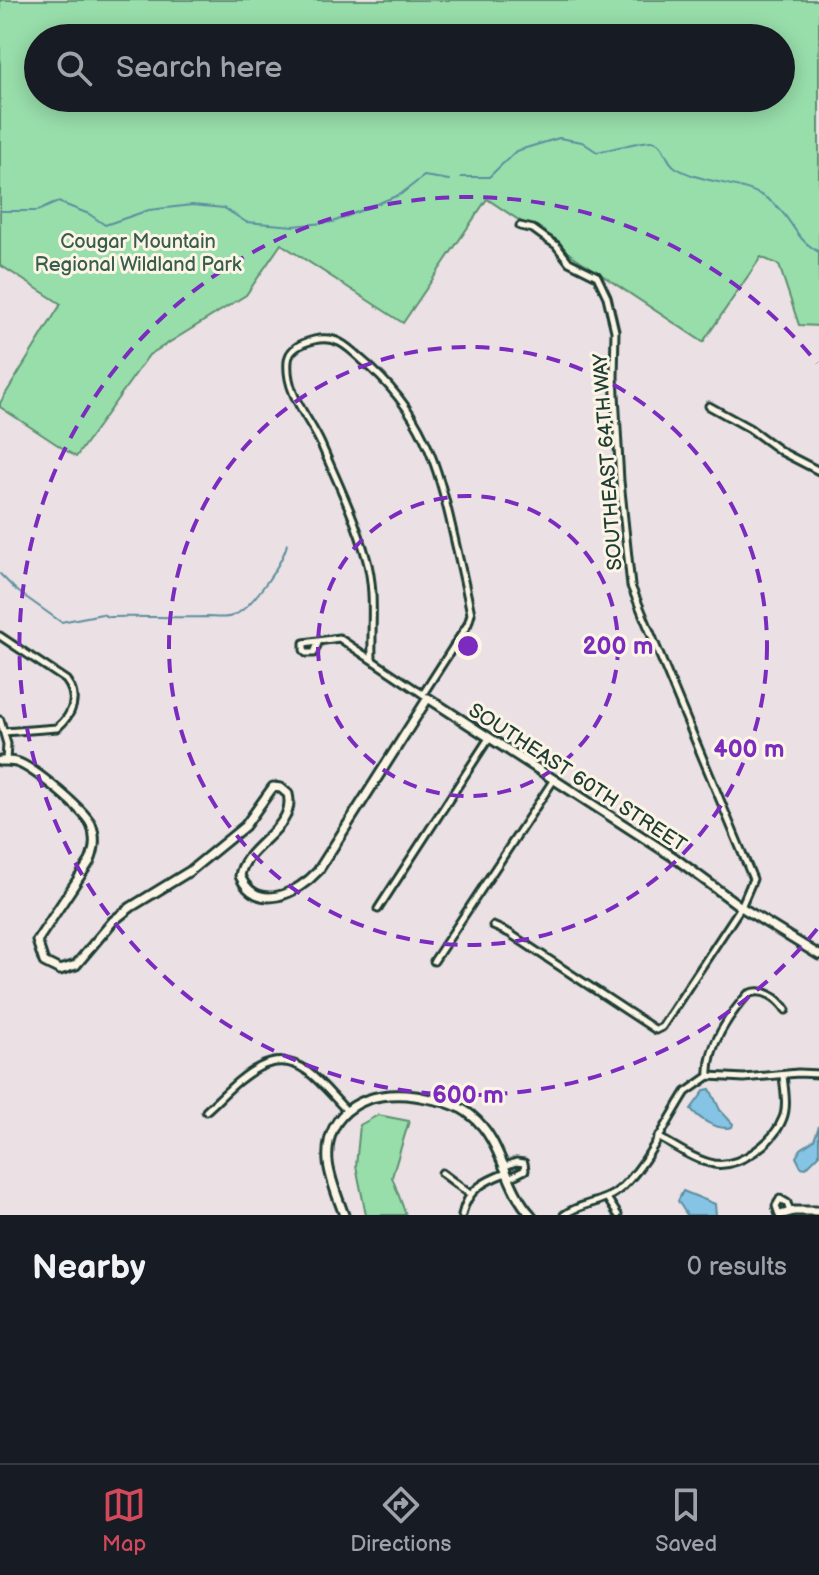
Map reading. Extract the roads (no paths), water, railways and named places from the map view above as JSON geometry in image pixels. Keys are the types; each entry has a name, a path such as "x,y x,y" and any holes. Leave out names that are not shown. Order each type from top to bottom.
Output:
{"street":[{"name":"SOUTHEAST 64TH WAY","path":"493,926 520,940 656,1030 662,1027 752,886 752,873 631,586 620,481 614,377 615,331 607,297 597,276 569,262 556,245 533,229 520,226"},
{"path":"0,720 4,732 3,761 24,766 69,799 90,822 95,837 92,856 39,937 39,951 48,965 60,970 73,968 113,921 190,871 245,826 273,787 285,791 290,802 269,837 241,867 241,880 252,891 281,897 297,890 318,871 426,696 471,614 444,489 432,453 412,417 384,380 334,339 323,338 300,345 289,355 288,368 292,391 320,440 366,554 374,603 372,659"},
{"path":"709,406 749,428 782,452 819,471"},
{"path":"0,636 61,676 72,689 73,706 57,728 4,732"},
{"name":"SOUTHEAST 60TH STREET","path":"318,643 339,638 553,781 675,858 741,907 819,955"},
{"path":"378,909 489,738"},
{"path":"434,961 553,781"},
{"path":"709,1076 709,1060 714,1045 748,994 763,992 786,1010"},
{"path":"206,1111 257,1067 279,1061 304,1069 347,1111"},
{"path":"564,1215 607,1198 630,1179 691,1086 709,1076 744,1078 819,1074"},
{"path":"658,1137 697,1158 716,1164 731,1164 747,1157 782,1121 785,1103 783,1075"},
{"path":"344,1215 330,1174 328,1157 332,1134 347,1111 364,1100 383,1094 448,1102 469,1113 493,1143 521,1202 531,1215"},
{"path":"442,1173 470,1194"},
{"path":"462,1215 470,1194 483,1182 506,1173"},
{"path":"607,1198 618,1215"},
{"path":"790,1212 787,1203 780,1199 776,1206 779,1215 819,1211"}],"water":[{"path":"710,1089 732,1127 710,1124 691,1109 705,1090"},
{"path":"819,1126 819,1155 806,1168 801,1167 796,1157 814,1140"},
{"path":"683,1191 715,1204 716,1215 687,1215 678,1201"}],"waterway":[{"path":"461,177 489,177 516,151 559,138 582,142 597,152 652,141 660,145 675,167 699,177 751,190 773,203 804,241 819,252"},
{"path":"0,211 37,211 58,202 89,214 105,225 149,210 192,205 224,208 246,222 294,226 333,222 401,194 424,176 449,180"},
{"path":"0,574 16,590 61,622 102,614 108,617 226,617 240,612 257,595 273,573 287,544"}],"park label":[{"name":"Cougar Mountain Regional Wildland Park","path":"138,252"}]}
